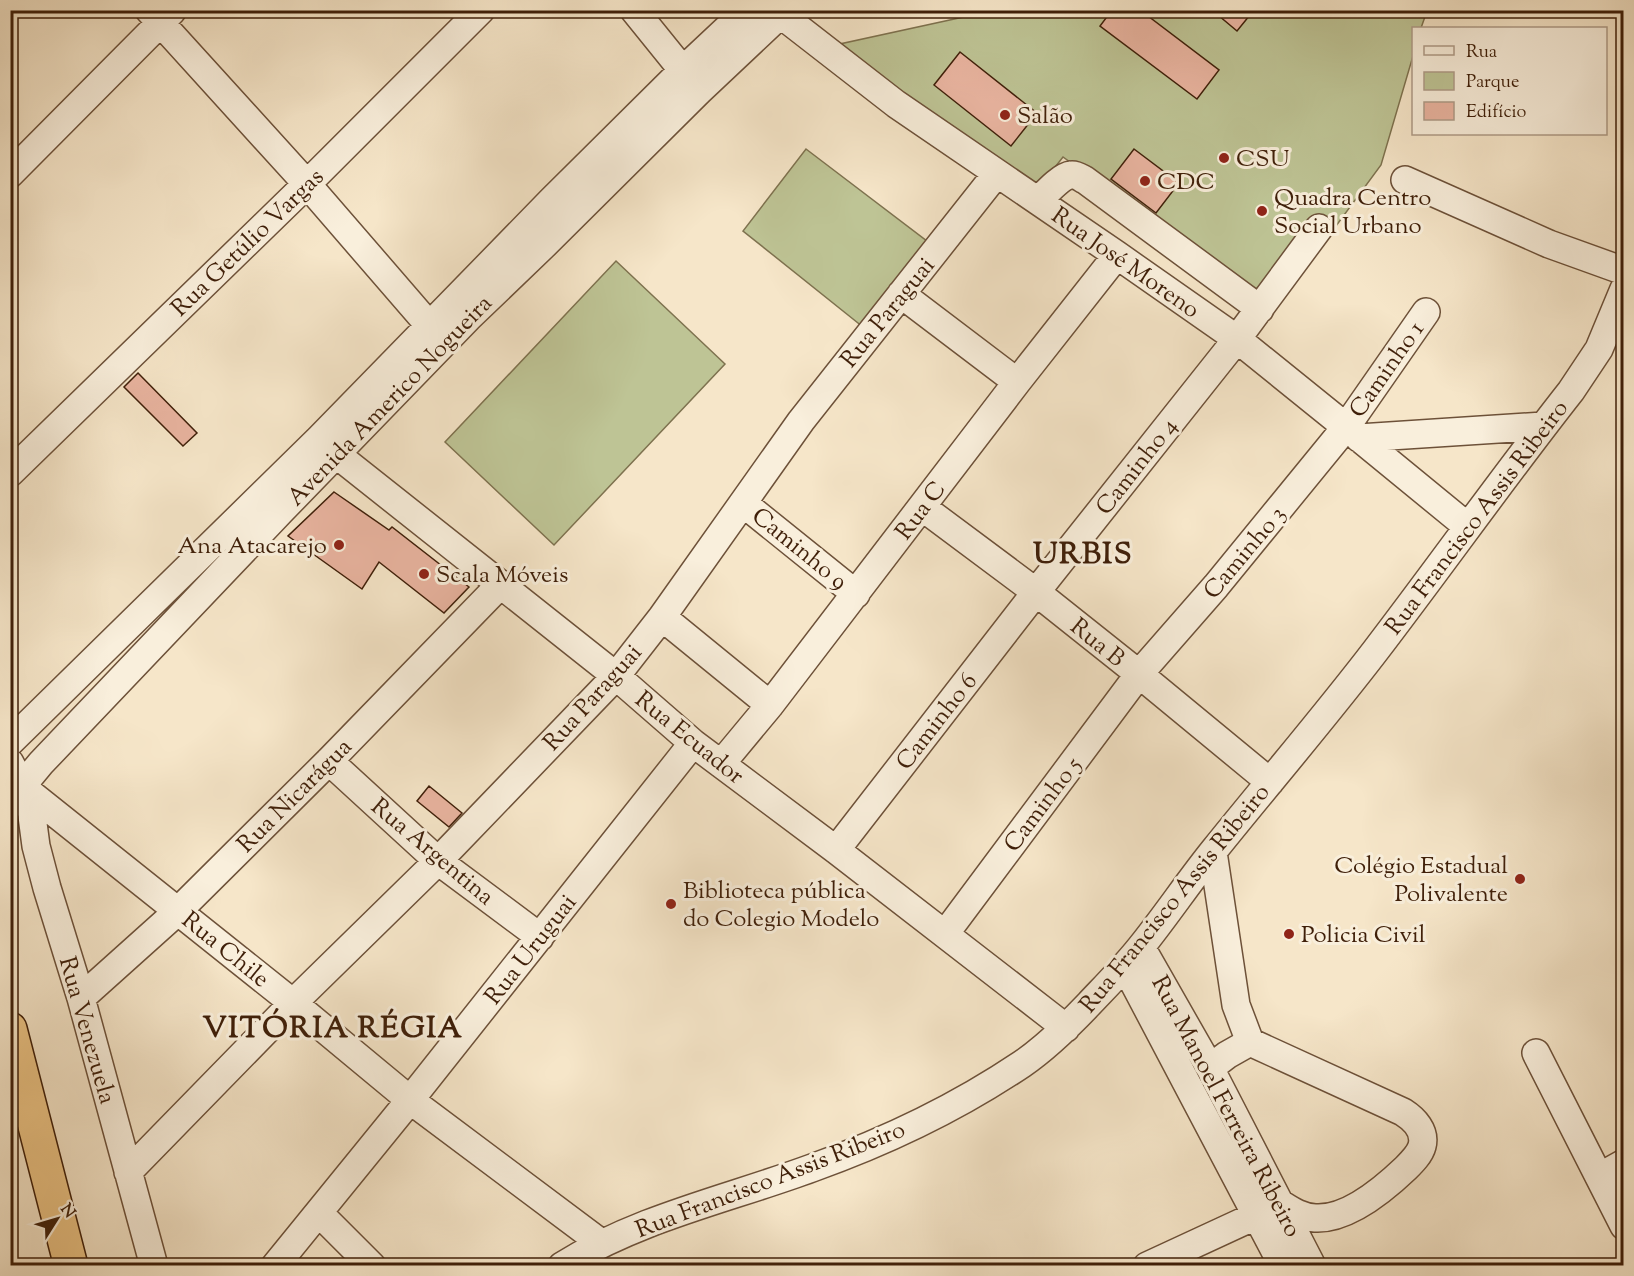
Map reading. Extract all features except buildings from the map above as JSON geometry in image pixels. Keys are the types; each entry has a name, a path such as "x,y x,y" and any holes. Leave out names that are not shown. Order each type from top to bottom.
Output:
{"highway":[{"path":"10,1029 70,1266"}],"street":[{"name":"Rua Getúlio Vargas","path":"10,472 307,184 482,10"},
{"path":"634,10 691,81"},
{"name":"Avenida Americo Nogueira","path":"10,742 327,446 437,334 474,312 543,246 691,81 747,10"},
{"name":"Avenida Americo Nogueira","path":"691,81 780,12"},
{"name":"Rua José Moreno","path":"780,12 896,104 998,172 1236,339 1468,527"},
{"path":"10,174 160,15 437,334"},
{"name":"Rua Paraguai","path":"128,1172 293,1003 438,861 616,676 662,617 801,420 998,172"},
{"path":"1038,201 1067,176 1074,175 1085,180 1260,309"},
{"path":"1405,180 1549,243 1623,271"},
{"name":"Caminho 4","path":"1036,592 1260,309 1319,228"},
{"name":"Rua C","path":"721,764 770,705 1117,255"},
{"name":"Rua Francisco Assis Ribeiro","path":"569,1264 601,1243 876,1143 954,1105 997,1080 1043,1049 1066,1028 1133,956 1213,852 1311,734 1543,426 1611,346 1623,289"},
{"path":"901,294 1017,382"},
{"name":"Caminho 1","path":"1353,432 1426,312"},
{"path":"1353,432 1543,426"},
{"name":"Caminho 3","path":"1139,674 1353,432"},
{"name":"Avenida Americo Nogueira","path":"19,787 115,686 327,446"},
{"name":"Rua Ecuador","path":"327,446 616,676 693,743 1066,1028"},
{"name":"Caminho 9","path":"743,503 856,594"},
{"name":"Rua B","path":"922,507 1036,592 1270,782"},
{"name":"Rua Nicarágua","path":"81,998 178,911 501,584"},
{"name":"Caminho 6","path":"836,850 1036,592"},
{"path":"662,617 770,705"},
{"path":"91,664 115,686"},
{"name":"Caminho 5","path":"945,934 1139,674"},
{"name":"Rua Uruguai","path":"275,1266 411,1100 693,743"},
{"name":"Rua Argentina","path":"328,761 438,861 540,937"},
{"name":"Rua Chile","path":"19,787 178,911 411,1100 601,1243"},
{"name":"Rua Venezuela","path":"19,787 32,816 55,918 81,998 154,1266"},
{"path":"1147,1266 1269,1210 1316,1218 1329,1217 1356,1207 1384,1187 1413,1160 1422,1146 1422,1134 1413,1119 1403,1112 1250,1042 1236,1005 1213,852"},
{"name":"Rua Manoel Ferreira Ribeiro","path":"1133,956 1210,1068 1269,1210 1283,1266"},
{"name":"Rua Manoel Ferreira Ribeiro","path":"1133,956 1269,1210 1312,1266"},
{"path":"1210,1068 1250,1042"},
{"path":"1536,1053 1623,1226"},
{"path":"1599,1177 1623,1163"},
{"path":"319,1213 372,1266"}],"green space":[{"name":"CSU","path":"991,11 1427,11 1421,27 1412,27 1412,59 1381,165 1274,310 1063,157 1026,204 826,47"},
{"path":"806,149 936,248 868,331 743,231"},
{"path":"616,261 725,364 554,545 445,442"}],"place":[{"name":"Salão","path":"1005,115"},
{"name":"CSU","path":"1224,158"},
{"name":"CDC","path":"1145,181"},
{"name":"Quadra Centro Social Urbano","path":"1262,211"},
{"name":"Ana Atacarejo","path":"339,545"},
{"name":"Scala Móveis","path":"424,574"},
{"name":"Colégio Estadual Polivalente","path":"1520,879"},
{"name":"Biblioteca pública do Colegio Modelo","path":"671,904"},
{"name":"Policia Civil","path":"1289,934"}],"district":[{"name":"URBIS","path":"1083,553"},
{"name":"VITÓRIA RÉGIA","path":"333,1027"}]}
